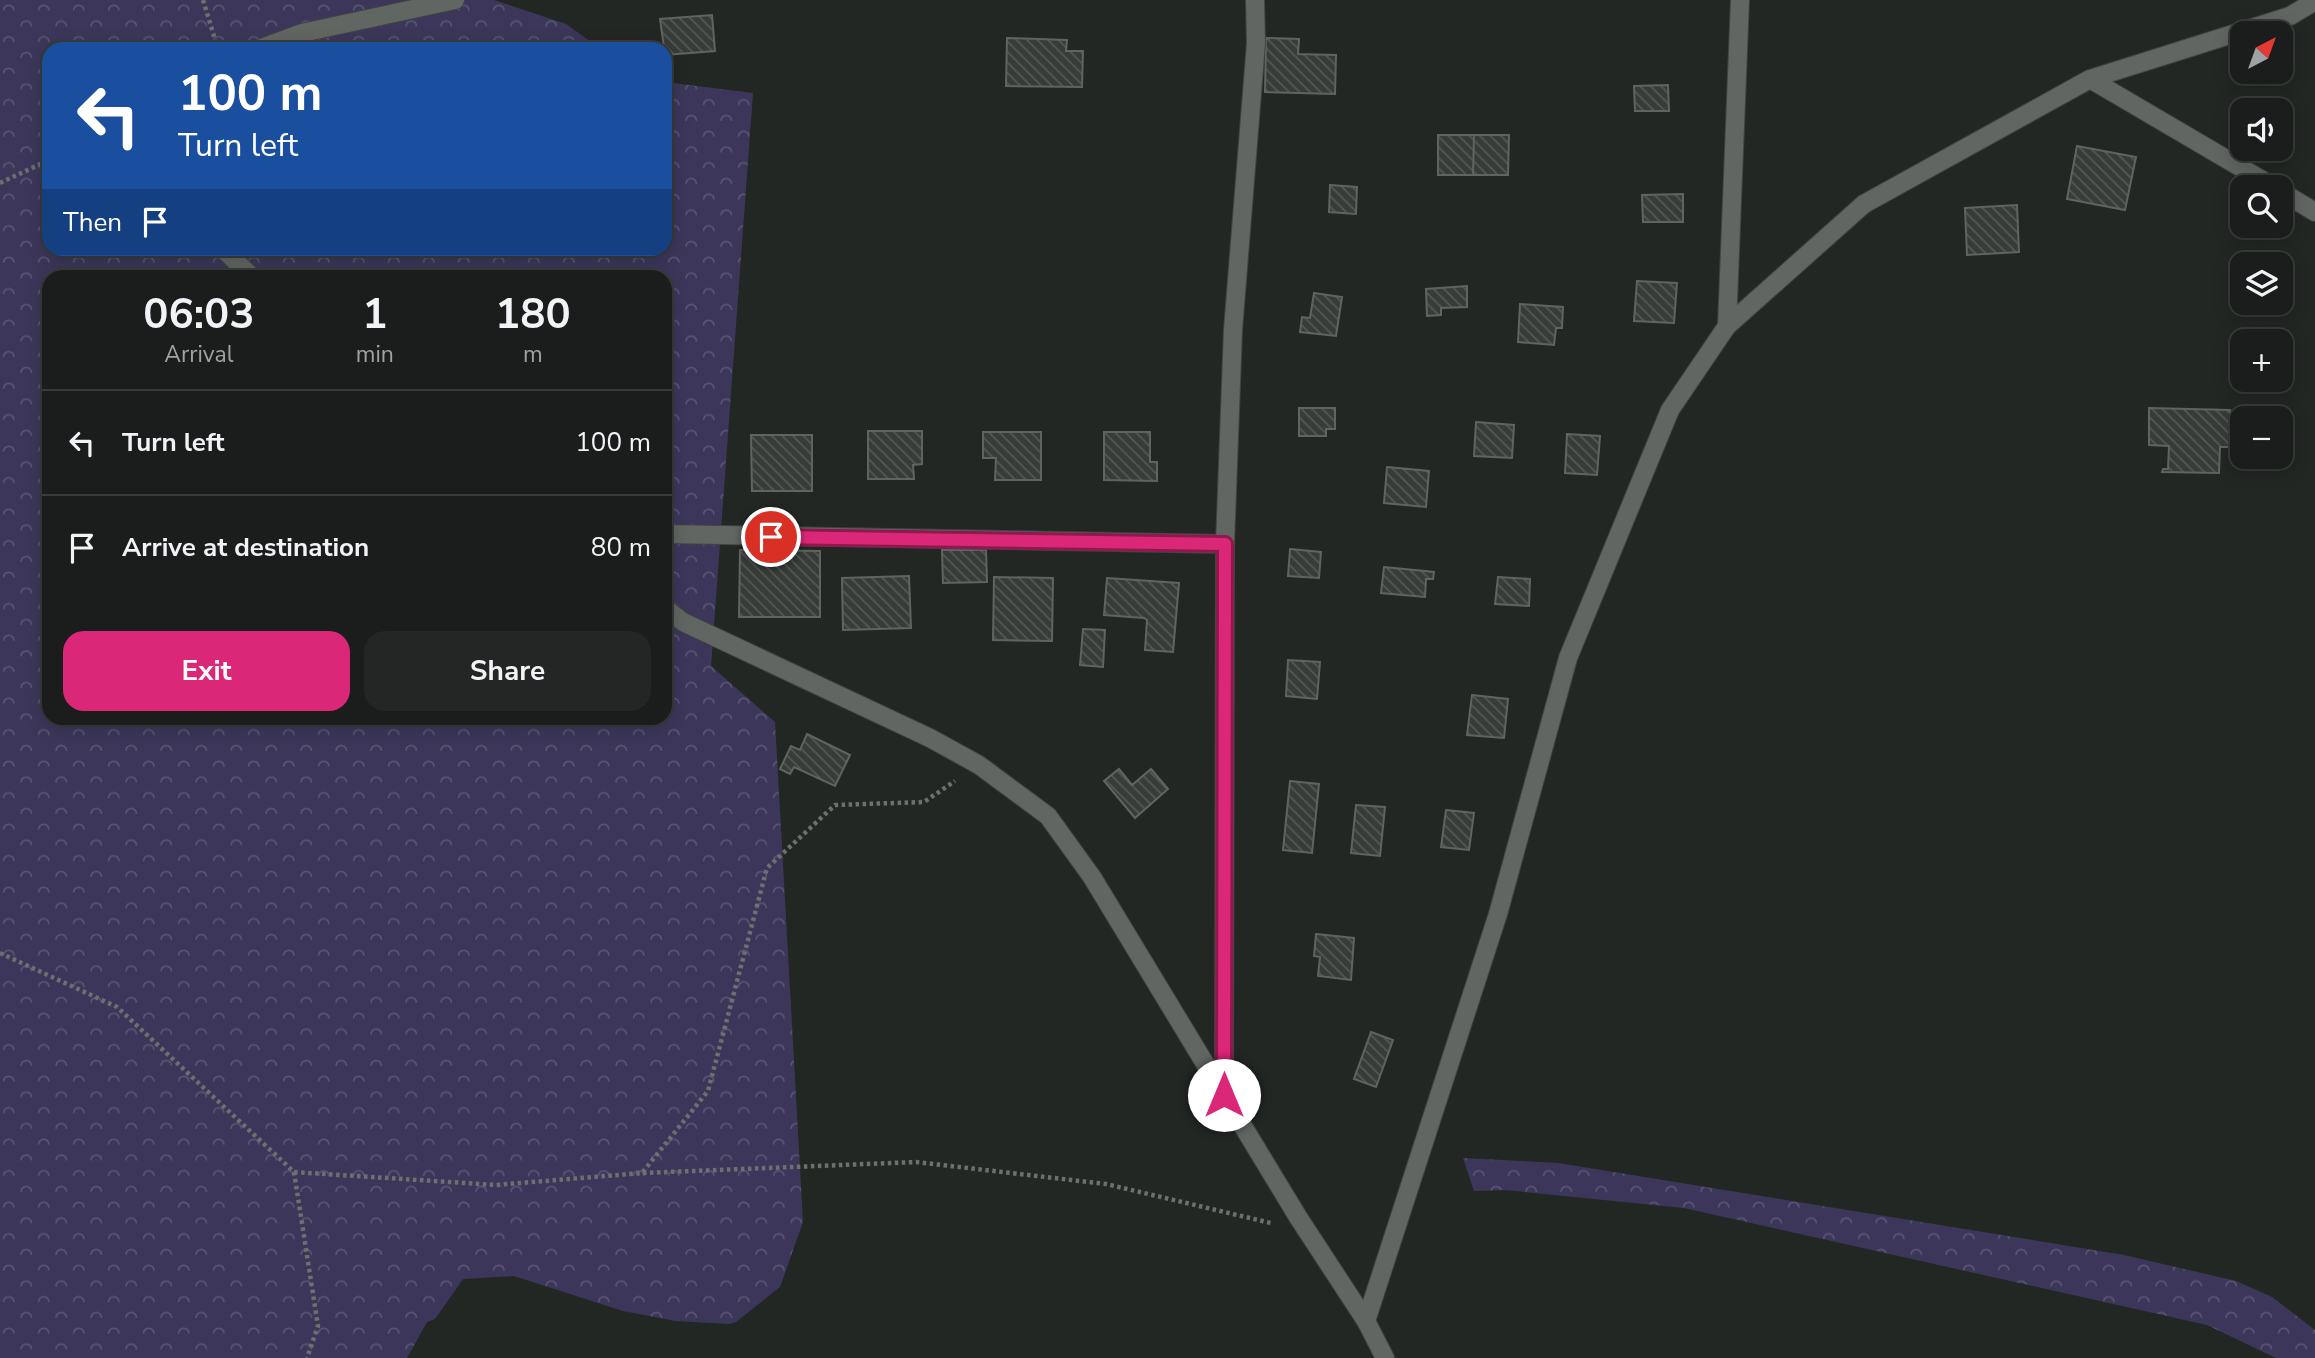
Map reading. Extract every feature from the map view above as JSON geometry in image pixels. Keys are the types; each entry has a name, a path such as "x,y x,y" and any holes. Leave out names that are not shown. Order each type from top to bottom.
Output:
{"street":[{"path":"278,42 302,33 455,0"},
{"path":"1224,1095 1225,544 1233,330 1256,43 1255,0"},
{"path":"1727,326 1740,0"},
{"path":"1366,1321 1498,914 1568,658 1670,410 1727,326 1864,204 2090,79 2290,16 2315,1"},
{"path":"2090,79 2253,175"},
{"path":"2293,199 2315,212"},
{"path":"230,256 245,270"},
{"path":"672,534 1225,544"},
{"path":"672,613 683,622 930,738 979,765 1048,817 1092,877 1298,1217 1366,1321 1385,1358"}],"path":[{"path":"203,0 216,42"},
{"path":"0,183 42,163"},
{"path":"642,1173 708,1091 767,867 835,805 924,802 979,765"},
{"path":"0,953 117,1007 294,1172 318,1326 307,1358"},
{"path":"294,1172 496,1185 642,1173 916,1162 1106,1184 1267,1224 1298,1217"}],"green space":[{"path":"0,0 494,0 566,24 591,42 42,42 42,256 672,256 672,83 753,93 711,666 775,722 803,1222 780,1287 736,1322 729,1324 676,1321 623,1311 514,1276 463,1279 435,1319 427,1322 407,1358 0,1358"},
{"path":"1463,1158 1558,1163 2124,1255 2236,1281 2272,1297 2315,1330 2315,1358 2276,1358 2207,1325 1684,1208 1505,1190 1474,1191"}],"building":[{"path":"712,15 715,51 672,54 672,42 663,42 660,19"},
{"path":"1007,38 1067,40 1066,51 1083,51 1082,87 1006,86"},
{"path":"1266,38 1299,39 1298,54 1336,55 1335,94 1265,92"},
{"path":"1668,85 1669,111 1635,111 1634,86"},
{"path":"1438,135 1474,135 1473,175 1438,175"},
{"path":"1474,135 1509,135 1508,175 1473,175"},
{"path":"2077,146 2136,157 2125,210 2067,199"},
{"path":"1330,185 1357,187 1356,214 1329,212"},
{"path":"1683,194 1683,222 1643,222 1642,195"},
{"path":"2017,205 2019,252 1967,255 1965,208"},
{"path":"1637,281 1677,283 1674,323 1634,321"},
{"path":"1467,286 1467,307 1441,308 1441,315 1427,316 1426,289"},
{"path":"1314,293 1342,297 1336,336 1300,332 1302,317 1310,318"},
{"path":"1520,304 1563,307 1562,328 1556,328 1554,345 1518,342"},
{"path":"1299,408 1335,408 1335,429 1326,429 1326,436 1299,436"},
{"path":"2149,408 2230,410 2230,447 2220,447 2219,473 2162,472 2163,469 2168,469 2169,446 2149,445"},
{"path":"1476,422 1514,425 1512,458 1474,456"},
{"path":"868,431 922,431 922,464 913,465 914,479 868,479"},
{"path":"983,432 1041,432 1041,480 995,480 996,458 983,458"},
{"path":"1104,432 1150,432 1150,462 1157,462 1157,481 1104,480"},
{"path":"1567,434 1600,436 1597,475 1565,473"},
{"path":"751,435 812,435 812,491 752,491"},
{"path":"1387,467 1429,471 1426,507 1384,503"},
{"path":"1290,549 1321,552 1319,578 1288,576"},
{"path":"740,550 820,551 820,617 739,617"},
{"path":"942,550 986,550 987,582 943,583"},
{"path":"1384,567 1434,572 1433,579 1426,579 1425,597 1381,593"},
{"path":"909,576 911,628 843,630 842,578"},
{"path":"994,577 1053,578 1052,641 993,640"},
{"path":"1498,577 1530,579 1529,606 1495,604"},
{"path":"1107,578 1179,583 1173,652 1145,650 1147,620 1144,618 1104,615"},
{"path":"1083,629 1105,630 1103,667 1080,665"},
{"path":"1288,660 1320,662 1317,699 1286,696"},
{"path":"1472,695 1508,699 1504,738 1467,735"},
{"path":"807,734 850,755 835,786 794,767 790,774 780,769 791,746 800,750"},
{"path":"1119,769 1132,785 1151,769 1168,789 1135,818 1104,781"},
{"path":"1290,781 1319,784 1312,853 1283,850"},
{"path":"1356,805 1385,807 1380,856 1351,853"},
{"path":"1446,810 1474,813 1469,850 1441,847"},
{"path":"1316,934 1354,938 1351,980 1318,976 1320,957 1314,956"},
{"path":"1371,1032 1393,1040 1376,1087 1354,1079"}],"route":[{"path":"771,537 1225,544 1224,1095"}]}
